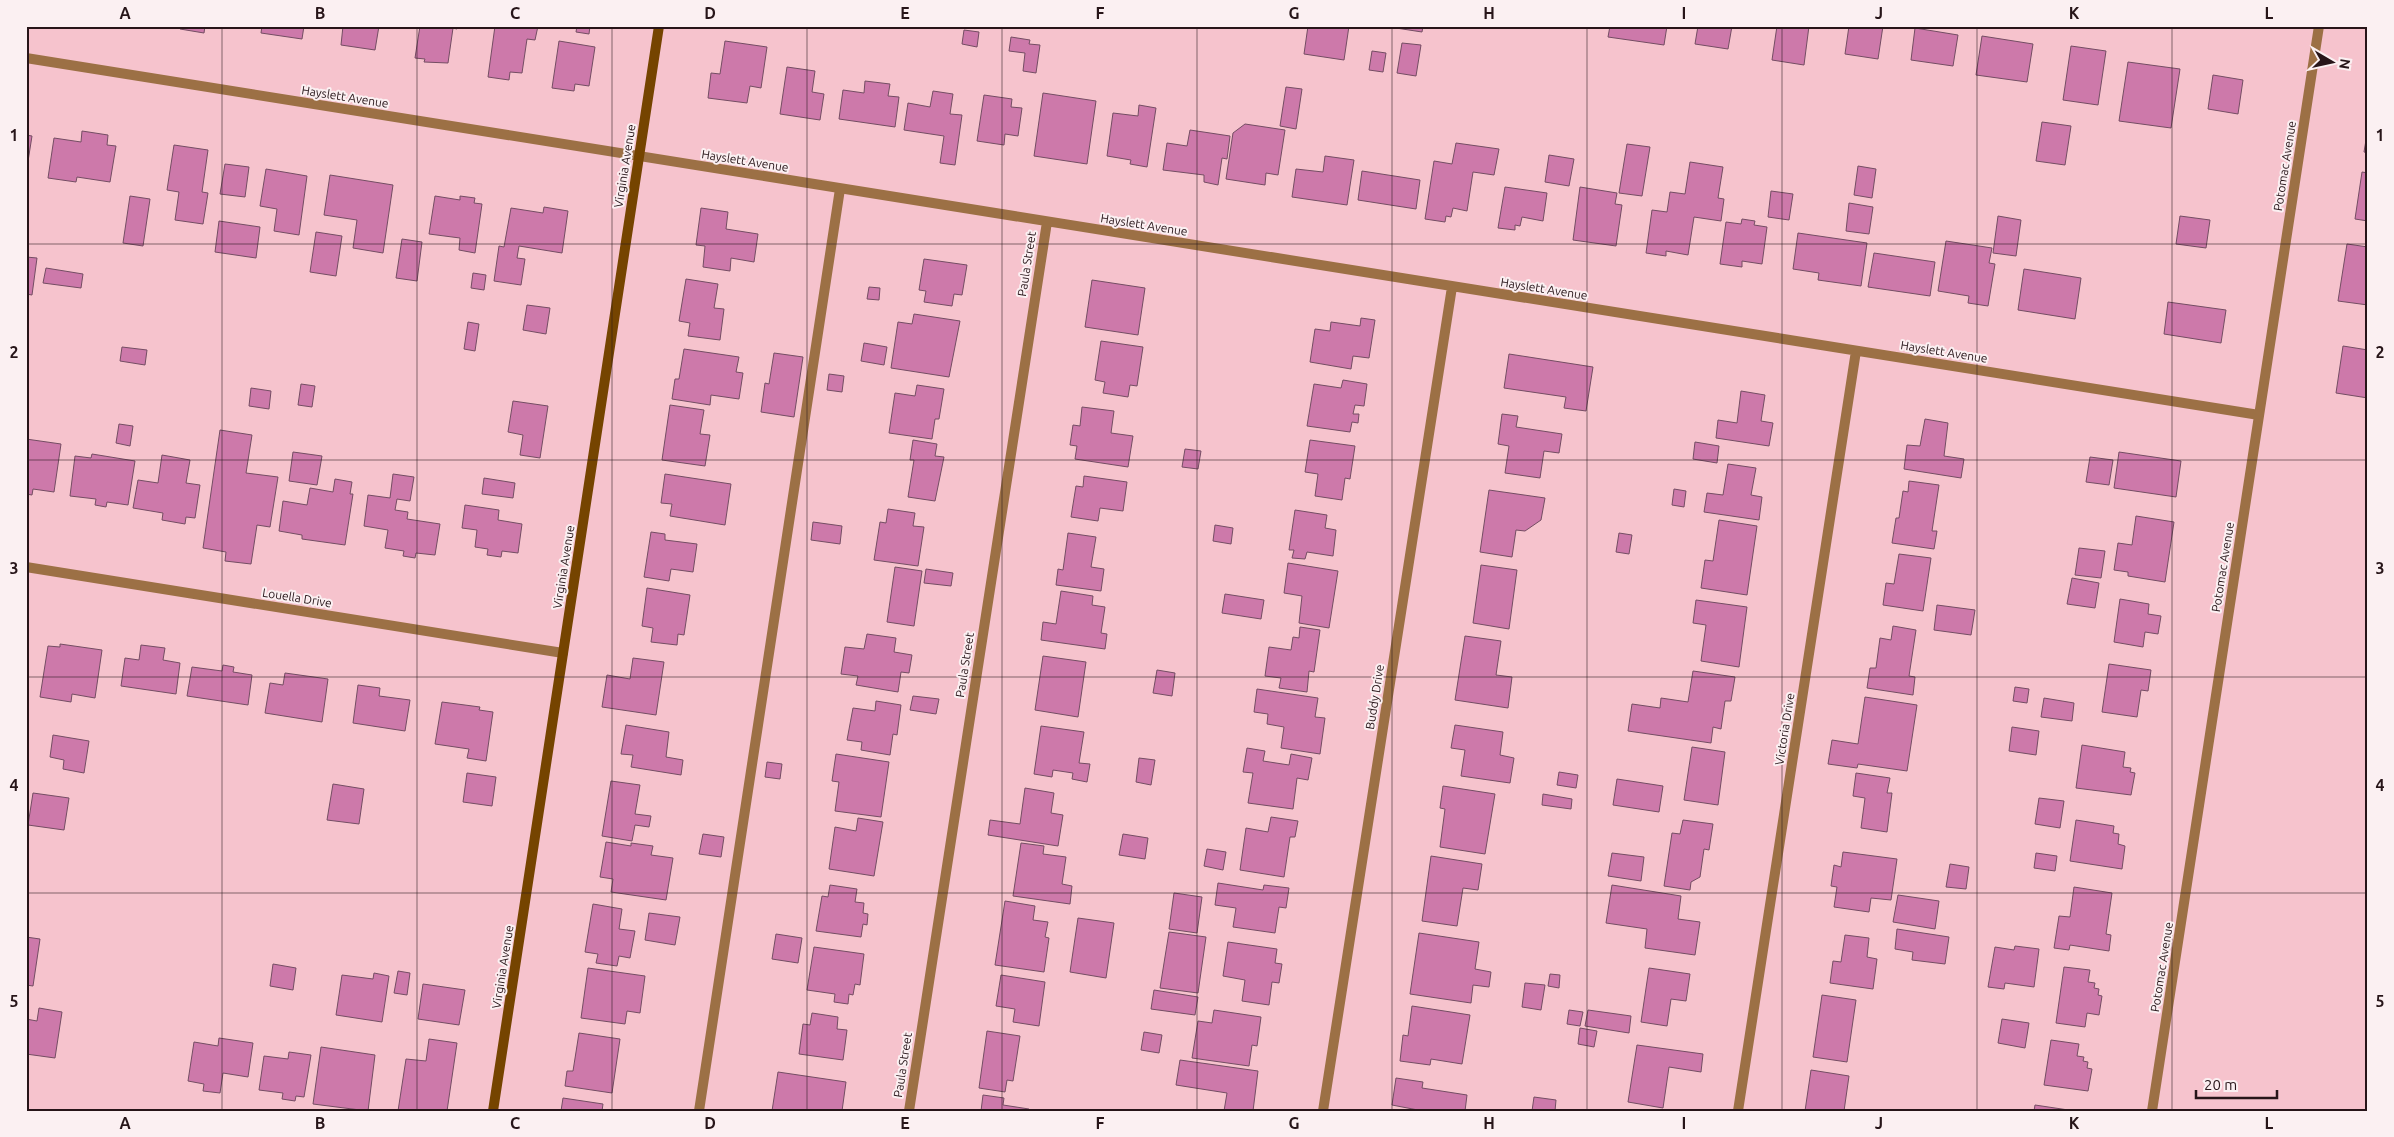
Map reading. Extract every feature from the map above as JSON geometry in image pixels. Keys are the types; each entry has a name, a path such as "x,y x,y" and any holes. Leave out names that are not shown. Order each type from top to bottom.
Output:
{"street":[{"name":"Virginia Avenue","path":"494,1111 659,26"},
{"name":"Potomac Avenue","path":"2152,1111 2259,415 2315,27"},
{"name":"Hayslett Avenue","path":"26,58 2259,415"},
{"path":"699,1111 840,189"},
{"name":"Paula Street","path":"909,1111 1047,222"},
{"name":"Buddy Drive","path":"1323,1111 1452,287"},
{"name":"Victoria Drive","path":"1738,1111 1856,351"},
{"name":"Louella Drive","path":"26,567 563,653"}],"building":[{"path":"180,26 205,26 204,33 180,29"},
{"path":"262,26 304,26 302,39 261,33"},
{"path":"343,26 379,26 375,50 341,45"},
{"path":"420,26 458,26 457,29 453,28 448,63 424,62 425,59 415,58"},
{"path":"495,26 538,26 535,40 527,39 522,73 510,72 509,80 488,77"},
{"path":"577,26 590,26 589,34 576,32"},
{"path":"1308,26 1349,26 1344,60 1304,54"},
{"path":"1383,26 1423,26 1422,32"},
{"path":"1610,26 1667,26 1664,45 1608,37"},
{"path":"1698,26 1732,26 1728,49 1695,44"},
{"path":"1777,26 1809,26 1804,65 1772,60"},
{"path":"1849,26 1883,26 1878,59 1845,54"},
{"path":"1915,28 1958,35 1953,66 1911,60"},
{"path":"964,30 979,32 977,47 962,44"},
{"path":"1982,36 2033,44 2027,82 1976,75"},
{"path":"1011,37 1030,40 1029,44 1040,45 1036,73 1023,71 1025,53 1009,51"},
{"path":"559,41 595,47 589,86 575,84 574,91 552,88"},
{"path":"725,41 767,47 761,88 750,86 747,103 708,98 711,73 720,74"},
{"path":"1402,43 1421,45 1416,76 1397,73"},
{"path":"2071,46 2106,51 2098,105 2063,100"},
{"path":"1372,51 1386,53 1383,72 1369,70"},
{"path":"2128,62 2180,69 2171,128 2119,121"},
{"path":"787,67 815,71 812,92 824,94 820,120 780,114"},
{"path":"2213,75 2243,80 2238,114 2208,109"},
{"path":"865,81 890,84 888,96 899,97 895,127 839,119 843,90 864,93"},
{"path":"1286,87 1302,89 1296,129 1280,126"},
{"path":"933,91 953,94 950,114 962,115 955,165 940,163 944,136 904,130 908,103 930,107"},
{"path":"1043,93 1096,101 1087,164 1034,156"},
{"path":"984,95 1012,99 1011,107 1022,108 1018,136 1005,134 1004,145 977,141"},
{"path":"1139,105 1156,108 1147,167 1130,164 1131,160 1107,156 1113,113 1138,116"},
{"path":"2042,122 2071,126 2065,165 2036,161"},
{"path":"1245,124 1285,130 1278,175 1266,173 1265,185 1226,179 1233,133"},
{"path":"2368,128 2368,153 2364,152"},
{"path":"1190,130 1230,136 1227,159 1222,158 1218,185 1204,182 1204,175 1163,170 1167,143 1187,146"},
{"path":"82,131 108,135 107,145 116,146 110,182 77,177 76,182 48,178 54,138 81,142"},
{"path":"26,135 32,136 26,174"},
{"path":"1456,143 1499,149 1494,175 1473,172 1467,211 1453,208 1451,217 1446,216 1445,222 1425,219 1434,161 1452,164"},
{"path":"1627,144 1650,147 1642,196 1619,193"},
{"path":"174,145 208,150 202,192 208,193 203,224 175,220 179,192 167,190"},
{"path":"1549,155 1574,159 1569,186 1545,182"},
{"path":"1325,156 1354,160 1347,205 1292,197 1296,169 1323,172"},
{"path":"1690,162 1723,167 1718,198 1724,199 1721,221 1694,217 1688,255 1666,251 1666,256 1646,253 1652,210 1667,212 1670,192 1685,194"},
{"path":"225,164 249,167 245,197 220,194"},
{"path":"1858,166 1876,169 1872,198 1854,195"},
{"path":"266,169 307,176 299,235 274,231 277,209 260,206"},
{"path":"1362,171 1420,180 1416,209 1358,200"},
{"path":"2362,172 2368,173 2368,221 2355,219"},
{"path":"330,175 393,185 383,253 353,248 357,220 324,215"},
{"path":"1505,187 1547,193 1543,221 1522,217 1520,226 1515,225 1515,230 1498,228"},
{"path":"1580,187 1617,193 1615,204 1622,205 1616,246 1573,240"},
{"path":"1771,191 1793,194 1789,220 1768,217"},
{"path":"130,196 150,199 143,246 123,243"},
{"path":"435,196 460,200 460,196 475,198 474,203 482,204 475,253 459,250 460,238 429,234"},
{"path":"1849,203 1873,207 1869,234 1846,231"},
{"path":"544,207 568,211 562,253 519,246 517,258 525,259 521,285 494,281 499,246 504,247 511,208 543,213"},
{"path":"701,208 728,212 726,229 758,234 754,262 731,258 730,271 703,267 705,246 696,245"},
{"path":"1998,216 2021,220 2016,256 1993,253"},
{"path":"2180,216 2210,220 2206,248 2176,244"},
{"path":"1742,219 1755,221 1754,225 1767,227 1762,264 1742,261 1742,267 1720,264 1726,222 1741,224"},
{"path":"219,221 260,227 256,258 215,252"},
{"path":"316,232 342,236 336,276 310,272"},
{"path":"1798,233 1867,243 1861,286 1818,280 1819,273 1793,269"},
{"path":"402,239 422,242 417,281 396,278"},
{"path":"1946,241 1992,248 1989,263 1995,264 1988,306 1968,303 1969,296 1938,291"},
{"path":"2347,244 2368,247 2368,305 2338,301"},
{"path":"1874,253 1935,262 1930,296 1868,287"},
{"path":"26,257 37,258 32,295 26,294"},
{"path":"924,259 967,265 962,295 954,294 952,306 924,302 926,291 919,290"},
{"path":"46,268 83,274 81,288 43,283"},
{"path":"2024,269 2081,278 2075,319 2018,310"},
{"path":"473,273 486,275 484,290 471,288"},
{"path":"686,279 718,284 714,308 724,309 720,340 688,336 690,323 679,321"},
{"path":"1092,280 1145,288 1138,335 1085,327"},
{"path":"869,287 880,288 879,300 867,299"},
{"path":"2168,302 2226,310 2221,343 2164,334"},
{"path":"527,305 550,308 546,334 523,330"},
{"path":"914,314 960,321 949,377 891,368 898,322 912,324"},
{"path":"1361,318 1375,320 1369,358 1353,356 1351,369 1310,362 1315,329 1330,331 1331,322 1360,326"},
{"path":"468,322 479,324 475,351 464,349"},
{"path":"1101,341 1143,347 1137,386 1130,385 1128,397 1103,393 1105,382 1095,380"},
{"path":"864,343 887,347 884,365 861,361"},
{"path":"2343,346 2368,350 2368,398 2336,393"},
{"path":"122,347 147,350 145,365 120,361"},
{"path":"684,349 739,357 736,372 743,373 739,399 711,395 710,405 672,399 675,379 679,379"},
{"path":"774,353 803,357 794,417 761,412 765,383 769,384"},
{"path":"1509,354 1593,367 1586,411 1564,408 1566,397 1504,388"},
{"path":"829,374 844,376 842,392 827,390"},
{"path":"1343,380 1367,384 1364,406 1355,405 1353,414 1359,414 1358,423 1352,422 1350,432 1307,426 1314,384 1341,388"},
{"path":"301,384 315,386 312,407 298,405"},
{"path":"917,385 944,389 939,419 935,419 932,439 889,433 895,393 915,396"},
{"path":"251,388 271,391 269,409 249,406"},
{"path":"1741,391 1765,395 1761,421 1773,423 1769,446 1716,438 1718,420 1737,423"},
{"path":"513,401 548,406 540,458 520,455 523,435 508,432"},
{"path":"670,405 704,410 700,434 710,435 705,466 662,460"},
{"path":"1082,407 1114,411 1111,433 1133,436 1128,467 1075,459 1077,446 1070,445 1073,425 1080,426"},
{"path":"1502,414 1518,416 1516,427 1562,434 1559,453 1544,451 1540,478 1505,473 1509,446 1498,444"},
{"path":"1925,419 1948,423 1944,456 1964,459 1961,478 1904,469 1907,445 1920,446"},
{"path":"119,424 133,426 130,446 116,443"},
{"path":"220,430 252,435 246,473 278,477 270,527 257,525 251,564 225,561 226,552 203,548"},
{"path":"26,439 61,444 54,492 33,489 32,495 26,494"},
{"path":"913,440 937,444 935,456 944,457 935,501 908,497 914,460 910,460"},
{"path":"1310,440 1355,446 1350,479 1345,478 1342,500 1315,496 1318,474 1305,472"},
{"path":"1695,442 1719,446 1717,463 1693,459"},
{"path":"1185,449 1201,451 1198,469 1182,467"},
{"path":"293,452 322,456 317,485 289,481"},
{"path":"2119,452 2181,461 2176,497 2114,488"},
{"path":"92,454 135,461 128,505 107,502 106,507 95,505 96,499 70,496 75,456 91,458"},
{"path":"162,455 190,460 186,483 200,485 195,518 186,517 185,524 162,520 163,513 133,508 138,480 158,483"},
{"path":"2090,457 2113,460 2109,485 2086,482"},
{"path":"1728,464 1756,468 1751,495 1762,497 1759,520 1704,512 1707,493 1723,495"},
{"path":"393,474 414,477 410,501 397,499 395,510 408,512 407,519 440,524 435,555 416,553 415,558 403,556 404,551 385,548 388,530 364,526 368,495 390,498"},
{"path":"665,474 731,484 725,525 670,516 672,504 661,503"},
{"path":"1084,476 1127,482 1123,511 1100,508 1098,521 1071,517 1076,486 1083,487"},
{"path":"484,478 515,483 513,498 482,494"},
{"path":"335,479 352,482 350,494 353,494 345,545 302,539 302,535 279,531 283,501 307,505 310,488 333,492"},
{"path":"1909,481 1939,485 1932,531 1937,531 1934,549 1892,543 1896,518 1899,518 1903,491 1908,492"},
{"path":"1674,489 1686,491 1684,507 1672,505"},
{"path":"1489,490 1545,498 1541,520 1525,531 1516,530 1512,557 1480,552"},
{"path":"465,505 499,510 498,520 522,524 518,553 502,551 501,557 487,555 488,549 475,547 477,530 462,528"},
{"path":"888,509 915,513 913,526 924,527 918,566 874,560 880,522 886,523"},
{"path":"1295,510 1327,515 1325,528 1336,530 1333,556 1307,552 1305,559 1292,558 1294,550 1289,550"},
{"path":"2136,516 2174,522 2165,582 2128,576 2128,572 2114,570 2118,543 2132,545"},
{"path":"1719,520 1757,526 1747,595 1701,588 1705,560 1713,561"},
{"path":"813,522 842,526 840,544 811,540"},
{"path":"1215,525 1233,528 1231,544 1213,541"},
{"path":"651,532 665,534 665,540 697,544 693,572 671,569 669,581 644,577"},
{"path":"1068,533 1096,537 1091,567 1104,569 1101,591 1056,585 1058,569 1063,570"},
{"path":"1619,533 1632,535 1629,554 1616,552"},
{"path":"2079,548 2105,551 2101,578 2075,575"},
{"path":"1899,554 1931,558 1923,611 1883,605 1886,583 1894,584"},
{"path":"1288,563 1338,571 1329,628 1299,623 1302,596 1284,593"},
{"path":"1481,565 1517,570 1509,629 1473,623"},
{"path":"895,567 922,571 914,626 887,622"},
{"path":"926,569 953,573 951,586 924,583"},
{"path":"2072,578 2099,583 2095,608 2067,604"},
{"path":"647,588 690,595 684,635 678,634 677,645 651,642 653,628 642,626"},
{"path":"1061,591 1093,596 1092,605 1105,607 1101,633 1107,634 1105,649 1041,640 1043,622 1056,624"},
{"path":"1225,594 1264,600 1261,619 1222,613"},
{"path":"2120,599 2149,604 2148,614 2161,616 2158,634 2145,632 2143,647 2114,642"},
{"path":"1696,600 1747,607 1739,667 1701,661 1706,625 1693,623"},
{"path":"1937,605 1975,610 1971,635 1934,630"},
{"path":"1893,626 1916,630 1909,676 1915,677 1913,695 1867,688 1870,668 1876,668 1880,638 1891,640"},
{"path":"1300,627 1320,630 1314,672 1309,671 1307,692 1279,688 1281,678 1265,676 1269,647 1291,650 1293,637 1299,638"},
{"path":"867,634 896,638 894,652 912,655 909,673 901,672 898,692 856,685 858,676 841,674 845,647 864,649"},
{"path":"1465,636 1501,641 1496,675 1512,677 1508,708 1455,700"},
{"path":"60,644 102,650 95,698 72,694 71,702 40,697 48,646 60,647"},
{"path":"141,645 165,648 163,660 180,663 176,694 121,686 125,658 139,660"},
{"path":"1043,656 1086,662 1078,717 1035,710"},
{"path":"633,658 664,662 656,715 602,707 607,675 630,679"},
{"path":"2109,664 2151,670 2148,691 2141,690 2137,717 2102,712"},
{"path":"223,665 234,667 233,672 252,675 248,705 187,696 192,667 222,671"},
{"path":"1157,670 1175,673 1172,696 1153,693"},
{"path":"1693,671 1735,677 1731,701 1725,701 1721,729 1713,727 1711,743 1628,731 1632,704 1660,708 1661,698 1688,702"},
{"path":"285,673 328,679 322,722 265,713 270,683 283,685"},
{"path":"358,685 380,688 379,696 410,700 405,731 353,723"},
{"path":"2015,687 2029,689 2027,703 2013,701"},
{"path":"1257,689 1318,698 1315,717 1325,718 1320,754 1281,748 1284,727 1267,724 1268,714 1254,712"},
{"path":"913,696 939,699 936,714 910,710"},
{"path":"1865,697 1917,705 1907,771 1858,764 1857,768 1828,764 1832,740 1858,744"},
{"path":"2044,698 2074,703 2072,721 2041,717"},
{"path":"876,701 901,705 897,735 893,734 890,755 861,750 862,742 847,740 853,708 875,711"},
{"path":"442,702 480,707 479,710 493,712 486,761 467,758 469,749 435,744"},
{"path":"626,725 669,732 666,757 683,760 681,775 631,767 633,755 621,754"},
{"path":"1455,725 1503,732 1500,755 1514,758 1510,783 1461,776 1465,750 1451,748"},
{"path":"1041,726 1084,732 1079,763 1090,764 1087,782 1072,779 1073,773 1053,770 1052,777 1034,774"},
{"path":"2012,727 2039,731 2036,755 2009,751"},
{"path":"53,735 89,741 84,773 63,769 64,760 50,757"},
{"path":"2082,745 2125,752 2123,767 2131,768 2130,772 2135,773 2131,795 2076,788"},
{"path":"1692,747 1725,752 1718,805 1684,800"},
{"path":"1247,748 1265,751 1263,761 1289,765 1291,754 1312,758 1308,780 1297,778 1293,809 1248,803 1253,773 1243,772"},
{"path":"836,754 889,762 881,817 835,811 839,782 832,781"},
{"path":"1139,758 1155,760 1151,785 1136,782"},
{"path":"767,762 782,764 780,779 765,777"},
{"path":"1559,772 1578,775 1576,788 1557,785"},
{"path":"467,773 496,777 492,806 463,802"},
{"path":"1856,773 1890,778 1887,793 1892,793 1887,832 1861,828 1865,798 1853,796"},
{"path":"1617,779 1663,786 1659,812 1613,805"},
{"path":"611,781 640,785 635,814 651,816 649,827 635,825 632,841 602,836"},
{"path":"333,784 364,789 359,824 327,820"},
{"path":"1443,786 1495,794 1485,854 1440,847 1445,809 1440,808"},
{"path":"1025,788 1054,793 1051,813 1063,815 1058,846 988,835 990,820 1020,824"},
{"path":"33,793 69,798 64,830 28,825"},
{"path":"1543,794 1572,799 1571,809 1542,805"},
{"path":"2039,798 2064,801 2060,828 2035,824"},
{"path":"1271,817 1298,821 1295,837 1290,837 1284,877 1240,870 1246,828 1268,832"},
{"path":"858,818 883,822 874,876 829,869 835,827 856,831"},
{"path":"1683,820 1713,824 1709,850 1704,849 1700,877 1691,882 1690,890 1664,886 1672,833 1680,834"},
{"path":"2076,820 2114,826 2113,833 2119,834 2118,844 2125,846 2122,869 2070,861"},
{"path":"703,834 724,837 721,857 699,854"},
{"path":"1123,834 1148,838 1145,859 1119,855"},
{"path":"606,842 631,846 631,843 653,846 651,855 673,858 666,900 611,892 613,879 600,877"},
{"path":"1021,843 1044,846 1043,854 1066,857 1062,884 1072,886 1070,904 1013,896"},
{"path":"1207,849 1226,852 1223,870 1204,866"},
{"path":"1843,852 1897,859 1891,900 1871,898 1869,912 1834,907 1837,887 1831,886 1834,865 1841,867"},
{"path":"1612,853 1644,857 1641,881 1608,876"},
{"path":"2036,853 2057,856 2055,871 2034,868"},
{"path":"1431,856 1482,864 1478,890 1463,888 1457,926 1422,921"},
{"path":"1950,864 1969,867 1966,889 1946,887"},
{"path":"1218,883 1263,890 1264,885 1289,888 1286,908 1279,907 1275,933 1233,927 1236,908 1215,905"},
{"path":"830,885 857,889 855,902 864,903 863,913 868,914 867,925 863,924 861,937 816,931 822,896 828,897"},
{"path":"1612,885 1681,896 1678,919 1700,922 1695,955 1645,948 1647,929 1606,923"},
{"path":"2074,887 2112,893 2106,934 2111,935 2109,951 2070,945 2069,950 2054,948 2059,916 2070,917"},
{"path":"1174,893 1202,897 1197,933 1169,929"},
{"path":"1898,895 1939,901 1935,929 1893,922"},
{"path":"1005,901 1035,906 1033,920 1048,922 1045,937 1049,938 1044,972 995,965"},
{"path":"593,904 622,909 619,929 635,931 630,958 619,956 617,966 596,963 598,954 585,952"},
{"path":"649,913 680,917 675,945 645,940"},
{"path":"1078,918 1114,923 1106,978 1070,972"},
{"path":"1897,929 1949,937 1945,964 1912,960 1913,952 1895,949"},
{"path":"1169,932 1206,937 1198,993 1160,988"},
{"path":"1419,933 1479,942 1475,969 1491,972 1489,987 1473,985 1471,1003 1410,994"},
{"path":"776,934 802,938 798,963 772,959"},
{"path":"1845,935 1869,938 1867,957 1877,959 1873,989 1830,983 1833,961 1841,962"},
{"path":"26,937 40,939 33,986 26,985"},
{"path":"1228,942 1277,949 1275,963 1282,964 1279,983 1272,982 1269,1005 1242,1001 1245,980 1223,976"},
{"path":"2015,946 2039,949 2034,987 2005,983 2004,989 1988,987 1995,947 2014,950"},
{"path":"814,947 864,954 860,985 855,984 853,995 849,994 848,1004 834,1002 835,994 807,990"},
{"path":"273,964 296,968 293,990 270,986"},
{"path":"2064,967 2090,970 2088,982 2095,983 2094,988 2099,989 2098,995 2102,996 2099,1015 2087,1013 2085,1027 2056,1023"},
{"path":"588,968 645,976 640,1013 627,1011 625,1024 581,1018"},
{"path":"1649,968 1690,974 1686,1001 1671,999 1667,1026 1641,1022"},
{"path":"398,971 410,973 407,995 394,993"},
{"path":"374,973 389,976 382,1022 336,1015 342,975 373,979"},
{"path":"1550,974 1560,975 1559,988 1548,986"},
{"path":"1001,975 1045,982 1039,1026 1013,1022 1015,1009 996,1006"},
{"path":"1525,983 1545,985 1541,1010 1522,1007"},
{"path":"423,984 465,990 459,1025 418,1019"},
{"path":"1154,990 1198,997 1195,1015 1151,1009"},
{"path":"1822,995 1856,1000 1847,1062 1813,1057"},
{"path":"1412,1006 1470,1015 1462,1064 1431,1059 1430,1065 1400,1061 1403,1035 1408,1036"},
{"path":"39,1008 62,1012 55,1058 26,1054 26,1019 37,1021"},
{"path":"1214,1010 1261,1017 1257,1046 1252,1045 1249,1066 1192,1058 1198,1021 1212,1023"},
{"path":"1569,1010 1583,1012 1580,1026 1567,1024"},
{"path":"1588,1010 1631,1016 1629,1033 1585,1026"},
{"path":"812,1013 838,1017 837,1029 847,1030 843,1060 799,1054 803,1024 810,1025"},
{"path":"2002,1019 2029,1023 2025,1048 1998,1043"},
{"path":"1580,1028 1597,1031 1594,1047 1578,1044"},
{"path":"987,1031 1020,1036 1013,1081 1007,1080 1005,1092 979,1088"},
{"path":"1144,1032 1162,1035 1159,1053 1141,1050"},
{"path":"579,1033 620,1039 612,1093 565,1086 567,1071 573,1071"},
{"path":"219,1038 253,1043 248,1077 223,1073 220,1093 203,1091 204,1084 188,1081 194,1042 218,1046"},
{"path":"429,1039 457,1043 447,1111 398,1111 406,1059 426,1061"},
{"path":"2051,1040 2079,1044 2077,1056 2084,1057 2083,1061 2088,1062 2087,1068 2092,1069 2088,1091 2044,1085"},
{"path":"1637,1045 1703,1054 1701,1072 1669,1067 1663,1108 1628,1102"},
{"path":"321,1047 375,1055 368,1111 313,1104"},
{"path":"289,1052 311,1055 304,1097 296,1096 295,1101 282,1099 283,1093 259,1090 264,1056 288,1059"},
{"path":"1180,1060 1258,1071 1253,1111 1224,1111 1227,1093 1176,1085"},
{"path":"1811,1070 1849,1076 1844,1111 1805,1111"},
{"path":"778,1072 846,1082 842,1111 772,1111"},
{"path":"1396,1078 1423,1082 1422,1088 1467,1095 1465,1111 1423,1111 1392,1105"},
{"path":"983,1095 1004,1098 1003,1105 1029,1109 1029,1111 981,1111"},
{"path":"1534,1097 1556,1100 1555,1111 1532,1111"},
{"path":"563,1098 603,1104 602,1111 561,1111"},
{"path":"2035,1105 2075,1111 2034,1111"}]}
